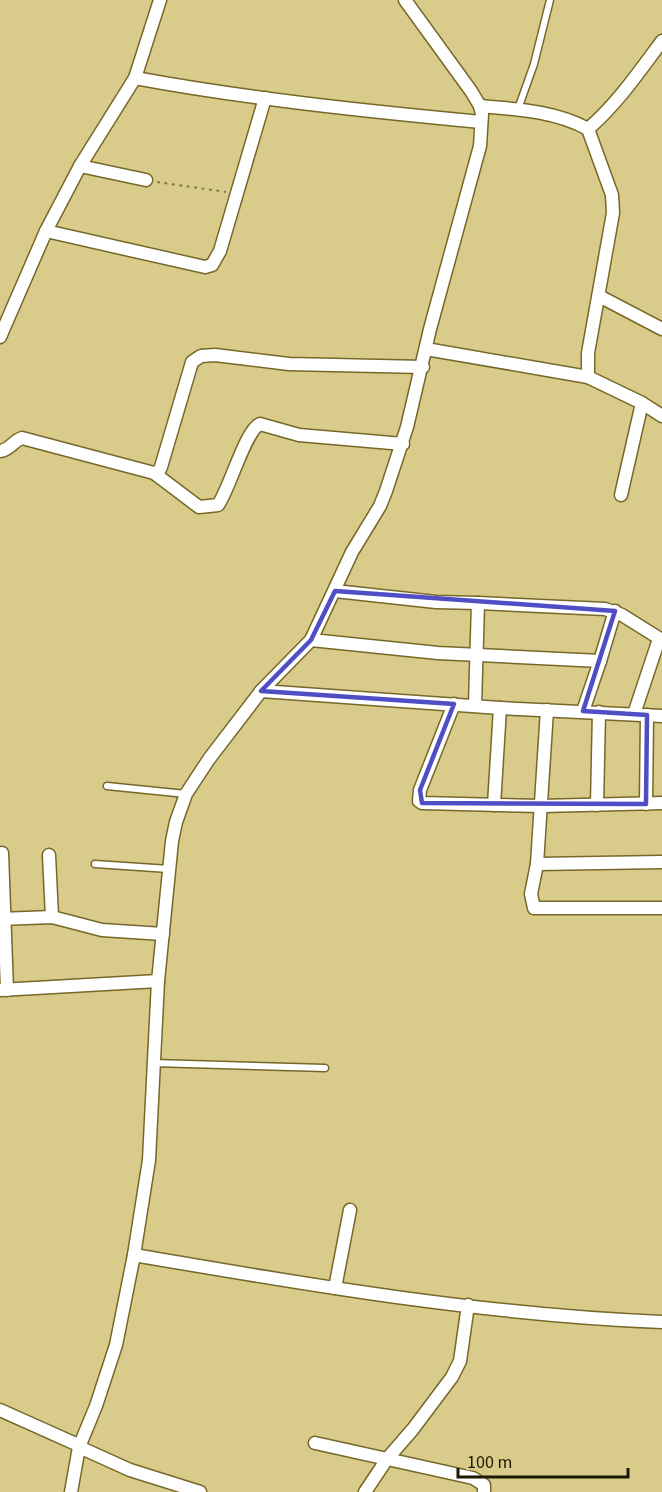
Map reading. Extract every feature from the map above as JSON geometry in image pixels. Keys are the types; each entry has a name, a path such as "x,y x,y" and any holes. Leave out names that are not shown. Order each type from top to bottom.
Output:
{"street":[{"path":"0,337 46,231 80,166 135,78 160,0"},
{"path":"71,1492 77,1445 96,1406 116,1345 134,1255 149,1160 158,981 176,822 186,794 209,759 261,691 311,640 352,552 380,506 403,444 480,146 482,122 480,106 405,0"},
{"path":"588,129 621,96 662,41"},
{"path":"135,78 337,108 482,122"},
{"path":"46,231 208,267 215,263 265,98"},
{"path":"480,106 518,109 567,119 588,129 612,195 613,213 588,353 588,377"},
{"path":"80,166 146,180"},
{"path":"599,296 662,329"},
{"path":"426,349 588,377 642,403 662,416"},
{"path":"154,473 161,467 192,362 201,356 215,355 289,364 423,367"},
{"path":"621,495 642,403"},
{"path":"0,451 7,450 22,438 154,473 199,507 207,508 218,505 225,494 254,427 260,424 299,435 403,444"},
{"path":"335,591 436,602 593,607 615,611 661,640 641,715 646,804"},
{"path":"475,705 478,603"},
{"path":"583,711 615,611"},
{"path":"311,640 478,655 584,658 600,661"},
{"path":"261,691 500,708 662,716"},
{"path":"454,704 420,790 419,801 433,805 541,806 662,803"},
{"path":"494,805 500,708"},
{"path":"547,710 537,864 531,894 534,908 662,908"},
{"path":"597,805 599,712"},
{"path":"2,853 4,990 158,981"},
{"path":"49,855 52,917"},
{"path":"537,864 662,862"},
{"path":"2,919 52,917 102,930 163,934"},
{"path":"335,1288 351,1210"},
{"path":"134,1255 335,1288 468,1305 604,1320 662,1322"},
{"path":"365,1492 387,1459 452,1377 460,1361 468,1305"},
{"path":"0,1410 130,1470 200,1492"},
{"path":"315,1443 473,1478 484,1485 484,1492"}],"lane":[{"path":"518,109 534,64 550,0"},
{"path":"107,786 186,794"},
{"path":"95,864 169,868"},
{"path":"153,1063 325,1068"}],"path":[{"path":"146,180 237,194"}],"highlighted area":[{"path":"335,591 615,611 583,711 647,715 646,804 422,803 420,790 454,704 261,691 311,640"}]}
